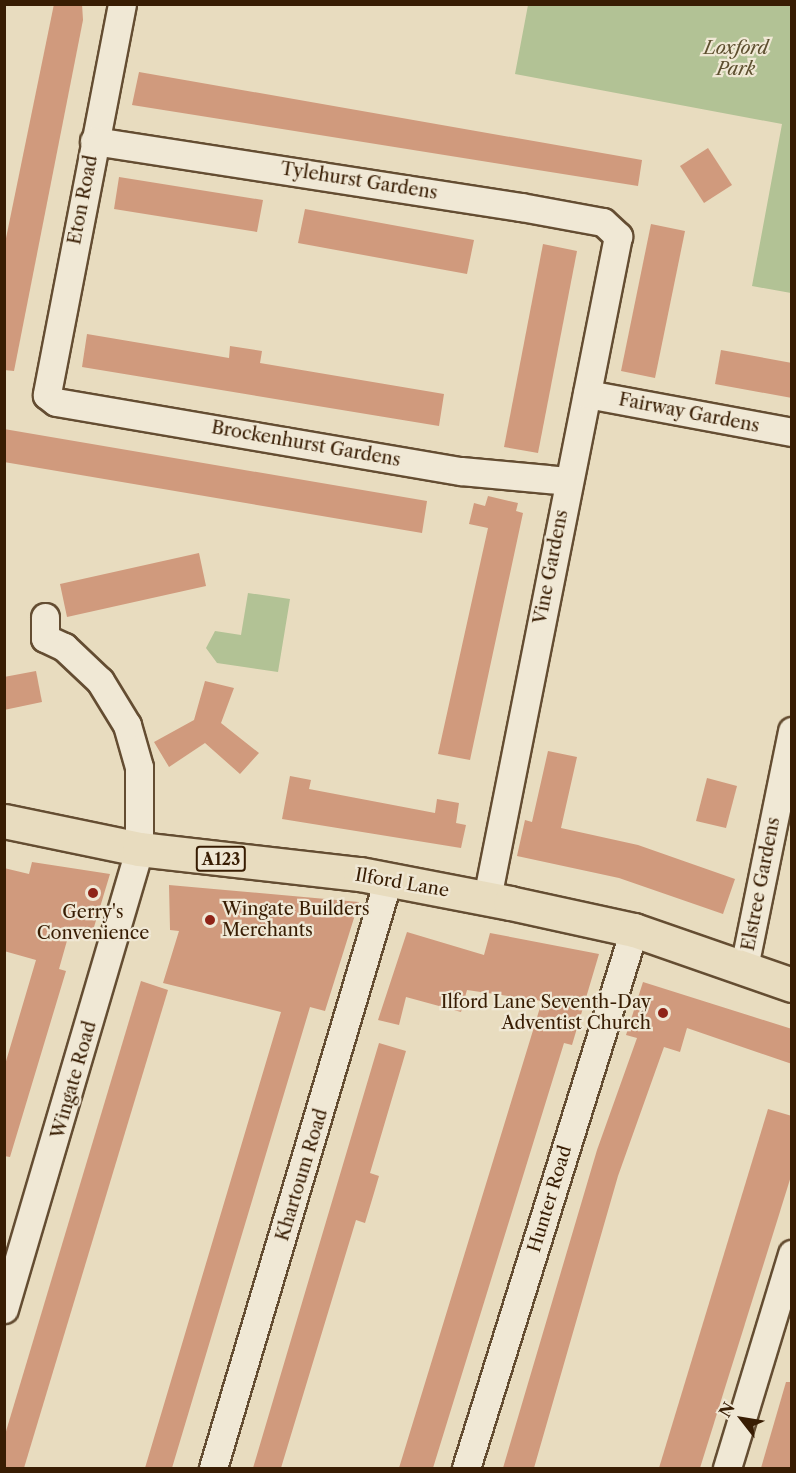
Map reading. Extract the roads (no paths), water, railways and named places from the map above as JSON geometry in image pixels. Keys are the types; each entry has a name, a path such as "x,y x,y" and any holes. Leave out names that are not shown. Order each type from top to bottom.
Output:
{"main road":[{"name":"Ilford Lane","path":"4,821 139,849 388,880 486,898 634,930 792,985"}],"street":[{"name":"Eton Road","path":"47,395 122,4"},
{"name":"Tylehurst Gardens","path":"94,141 532,209 603,222 618,236"},
{"name":"Vine Gardens","path":"486,898 618,236"},
{"name":"Fairway Gardens","path":"587,394 792,432"},
{"name":"Brockenhurst Gardens","path":"47,395 56,402 461,471 568,481"},
{"name":"Wingate Road","path":"4,1310 139,849 139,767 127,725 100,681 64,647 45,638 45,617"},
{"name":"Elstree Gardens","path":"744,967 792,731"},
{"name":"Khartoum Road","path":"213,1468 388,880"},
{"name":"Hunter Road","path":"466,1468 634,930"},
{"path":"728,1468 792,1254"}],"place":[{"name":"Gerry's Convenience","path":"93,893"},
{"name":"Wingate Builders Merchants","path":"210,920"},
{"name":"Ilford Lane Seventh-Day Adventist Church","path":"663,1013"}],"park label":[{"name":"Loxford Park","path":"736,59"}]}
